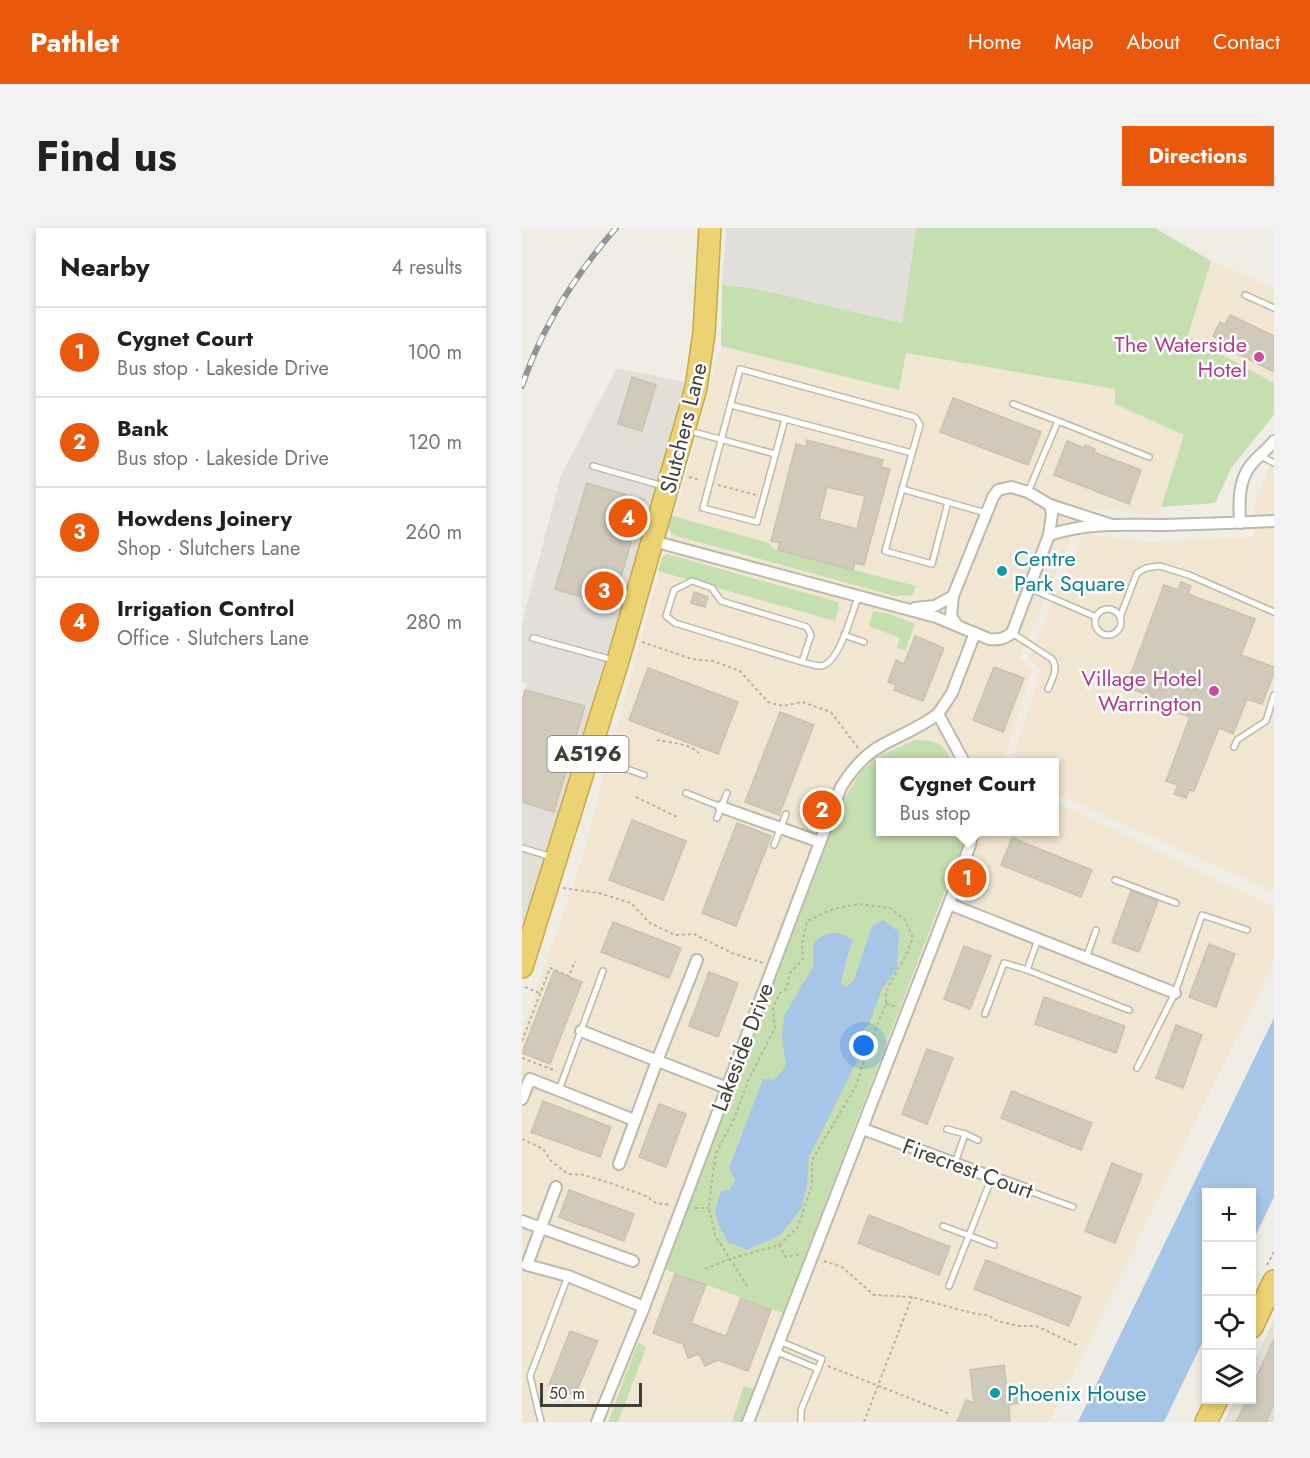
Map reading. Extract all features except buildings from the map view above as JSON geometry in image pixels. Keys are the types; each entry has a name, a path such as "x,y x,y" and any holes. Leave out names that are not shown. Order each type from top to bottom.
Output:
{"highway":[{"name":"Slutchers Lane","path":"524,977 696,388 702,353 710,228"},
{"path":"1256,1321 1268,1308 1274,1281"},
{"path":"1206,1422 1215,1404"}],"street":[{"path":"1240,523 1240,495 1245,476 1250,466 1274,441"},
{"path":"956,624 951,616 953,596 986,513 998,490 1011,487 1028,492 1050,504 1112,525"},
{"path":"653,541 902,608 956,624 998,640 1012,633 1049,535 1052,514 1050,504"},
{"path":"1049,535 1079,526 1274,521"},
{"path":"902,608 935,606 953,596"},
{"name":"Lakeside Drive","path":"597,1422 644,1307 841,787 852,770 865,758 885,743 914,730 938,714 952,693 975,633"},
{"path":"938,714 962,758"},
{"path":"719,812 781,828 820,842"},
{"path":"748,1422 949,904 972,836"},
{"path":"949,904 1175,993"},
{"path":"619,1164 697,960"},
{"path":"581,1031 727,1088"},
{"path":"522,1099 530,1079 634,1120"},
{"name":"Firecrest Court","path":"863,1129 1029,1191"},
{"path":"556,1187 542,1229 525,1265 567,1276 644,1307"},
{"path":"522,1221 633,1261"}],"lane":[{"path":"1245,295 1274,308"},
{"path":"785,419 757,522 703,508 741,369 915,417 920,425 885,551 932,564 948,501"},
{"path":"1013,404 1149,457"},
{"path":"730,405 912,453"},
{"path":"1028,492 1058,421"},
{"path":"685,429 775,454"},
{"path":"1261,456 1274,463"},
{"path":"593,466 668,488"},
{"path":"902,489 986,513"},
{"path":"1096,617 1098,629 1108,634 1118,629 1120,617 1137,573 1146,568 1160,566 1189,575 1274,612"},
{"path":"802,662 811,635 807,627 721,601 712,588 692,581 674,590 666,616 675,623 802,662 820,666 828,664 836,656 858,597"},
{"path":"1029,588 1096,617"},
{"path":"1096,617 1106,609 1114,610 1120,617"},
{"path":"1012,633 1052,659 1055,669 1048,689"},
{"path":"844,635 864,642"},
{"path":"533,638 618,661"},
{"path":"1234,747 1237,740 1266,721 1274,695"},
{"path":"588,755 644,775"},
{"path":"686,794 719,812 727,793"},
{"path":"774,845 786,814"},
{"path":"522,848 557,858"},
{"path":"1115,880 1176,903"},
{"path":"1137,1068 1175,993 1202,915 1247,930"},
{"path":"1086,958 1096,930"},
{"path":"1027,970 1038,939"},
{"path":"985,1014 1004,963 1129,1010"},
{"path":"559,1090 603,971"},
{"path":"947,1129 978,1140"},
{"path":"956,1164 964,1134"},
{"path":"949,1287 992,1177"},
{"name":"Firecrest Court","path":"1029,1191 1072,1208"},
{"path":"943,1226 994,1245"},
{"path":"541,1422 530,1376 567,1276"},
{"path":"777,1346 820,1363"},
{"path":"777,1346 820,1363"},
{"path":"801,1422 801,1410 820,1363"}],"path":[{"path":"686,476 701,480"},
{"path":"718,485 756,495"},
{"path":"625,637 692,659 713,661 740,671 768,702 783,706 802,702 831,712 865,758"},
{"path":"657,740 684,745 698,751 701,756"},
{"path":"636,797 677,817"},
{"path":"549,886 599,893 631,903 650,923 675,935 694,934 732,953 790,973"},
{"path":"705,1269 730,1259 779,1245 798,1227 812,1185 812,1160 856,1086 886,1004 885,991 913,938 905,920 890,908 859,904 833,909 807,921 802,943 803,959 790,973 786,989 779,994 773,1010 775,1029 748,1081 734,1119 716,1153 710,1208 715,1235 730,1259 747,1286"},
{"path":"522,1041 550,968 569,976 575,960"},
{"path":"524,977 540,993"},
{"path":"522,1058 564,1074"},
{"path":"522,1139 543,1149 551,1161 568,1174 584,1175 613,1184 656,1203 710,1208"},
{"path":"779,1245 786,1257 799,1253 842,1268 874,1295 912,1297 988,1315 1019,1326 1036,1326 1077,1345"},
{"path":"864,1422 912,1297"},
{"path":"820,1363 950,1414"}],"shaded area":[{"path":"726,228 916,228 902,323 753,288 722,285"},
{"path":"1211,261 1274,288 1274,383 1188,336"},
{"path":"721,346 899,389 905,353 1115,389 1115,404 1184,435 1158,515 1084,508 1020,658 1032,670 1004,758 876,758 876,836 1059,836 1059,803 1274,907 1274,961 1049,1422 522,1422 522,1029 578,871"},
{"path":"617,368 686,382 599,692 522,944 522,700 527,684 522,682 522,623 561,475"},
{"path":"1274,454 1274,892 1059,795 1059,758 1012,758 1041,670 1028,657 1083,533 1145,542 1254,537 1254,505"},
{"path":"1274,1319 1274,1422 1224,1422 1233,1404 1256,1404 1256,1357"}],"green space":[{"path":"916,228 1155,228 1211,261 1188,336 1274,383 1274,415 1232,467 1215,503 1161,507 1184,435 1115,404 1115,389 906,353 899,390 721,346 722,285 753,288 902,323"},
{"path":"669,515 769,543 774,549 916,586 913,595 895,596 673,535 666,525"},
{"path":"667,554 838,602 835,621 658,571 662,557"},
{"path":"873,611 887,613 915,624 905,651 897,647 900,638 869,626"},
{"path":"915,740 938,744 950,758 877,758"},
{"path":"876,759 876,836 964,836 783,1313 664,1269 844,800 861,771"},
{"path":"638,1342 646,1348 618,1422 608,1422"},
{"path":"744,1386 754,1389 742,1422 732,1422"}],"water":[{"path":"883,920 899,932 897,969 882,989 869,1024 856,1036 859,1057 809,1157 807,1186 801,1209 780,1235 747,1250 728,1242 718,1223 715,1211 721,1191 730,1190 735,1179 729,1168 763,1079 774,1080 786,1066 782,1039 784,1016 813,967 813,944 823,936 832,933 853,940 841,983 846,987 854,980 872,926"},
{"path":"1274,1018 1274,1197 1256,1235 1256,1188 1202,1188 1202,1343 1164,1422 1078,1422"}],"railway":[{"path":"522,386 539,343 561,302 587,264 616,228"}],"place":[{"name":"The Waterside Hotel","path":"1259,357"},
{"name":"Irrigation Control","path":"628,518"},
{"name":"Centre Park Square","path":"1002,571"},
{"name":"Howdens Joinery","path":"604,591"},
{"name":"Village Hotel Warrington","path":"1214,691"},
{"name":"Bank","path":"822,810"},
{"name":"Cygnet Court","path":"967,878"},
{"name":"Phoenix House","path":"995,1393"}]}
